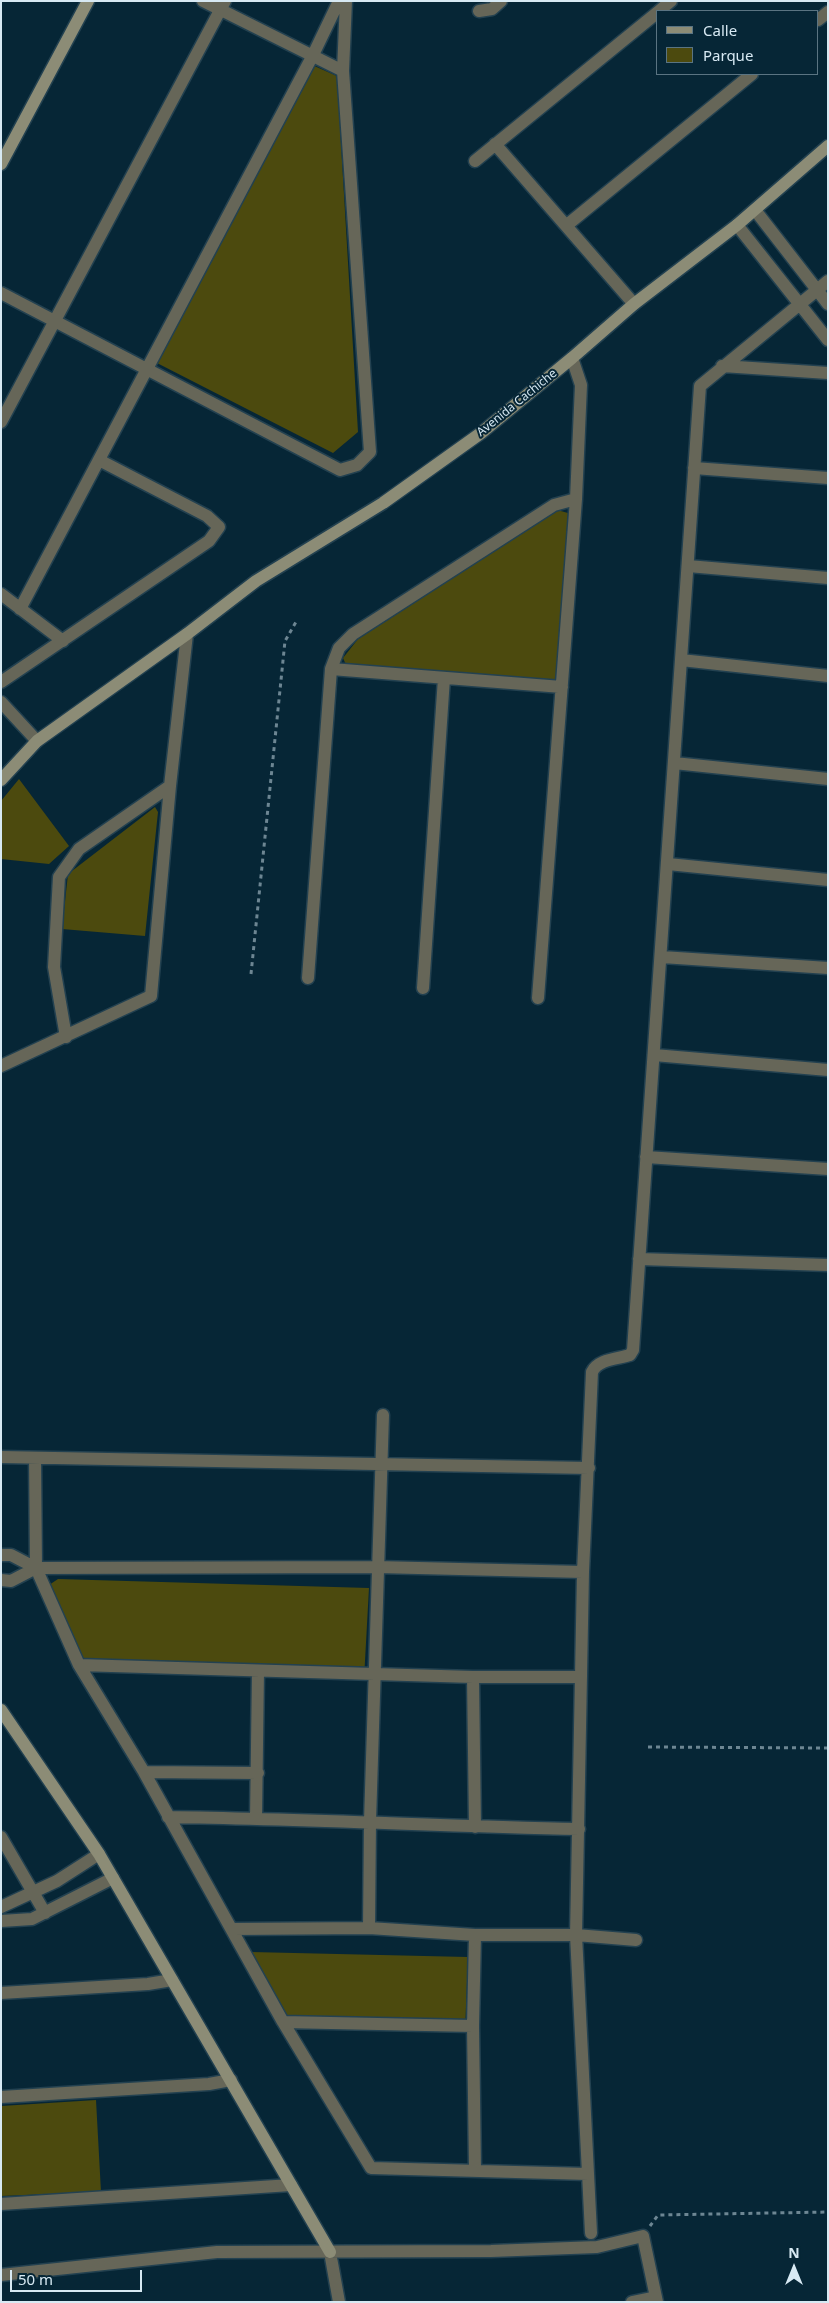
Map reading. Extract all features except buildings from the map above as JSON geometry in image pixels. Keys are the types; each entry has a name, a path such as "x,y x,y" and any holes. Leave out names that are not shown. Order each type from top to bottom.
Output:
{"street":[{"path":"1,164 88,1"},
{"path":"203,1 222,5 343,71"},
{"path":"20,609 313,55 339,1"},
{"path":"1,293 148,368 340,470 357,465 370,452 343,71 346,1"},
{"path":"479,11 492,9 502,1"},
{"path":"660,10 671,1"},
{"path":"819,19 828,10 824,1"},
{"path":"1,422 222,5"},
{"path":"475,161 656,14"},
{"path":"567,226 751,75"},
{"path":"495,144 634,304"},
{"name":"Avenida Cachiche","path":"1,780 36,741 187,634 256,581 383,503 481,433 634,304 737,225 828,146"},
{"path":"755,210 828,304"},
{"path":"737,225 828,340"},
{"path":"591,2233 576,1934 584,1572 592,1372 594,1366 630,1355 633,1350 662,957 700,386 722,366 828,281"},
{"path":"538,998 576,499 581,385 572,358"},
{"path":"722,366 828,372"},
{"path":"1,682 209,541 219,527 207,516 99,460"},
{"path":"694,468 828,478"},
{"path":"308,978 331,669 339,648 353,634 554,505 576,499"},
{"path":"688,566 828,578"},
{"path":"1,594 63,641"},
{"path":"1,1066 151,996 170,786 187,634"},
{"path":"681,660 828,676"},
{"path":"331,669 562,687"},
{"path":"423,988 444,678"},
{"path":"1,702 36,741"},
{"path":"674,764 828,778"},
{"path":"66,1037 54,967 59,877 79,849 170,786"},
{"path":"668,864 828,880"},
{"path":"662,957 828,968"},
{"path":"654,1055 828,1070"},
{"path":"646,1157 828,1169"},
{"path":"639,1259 827,1265 828,1251"},
{"path":"369,1928 370,1821 383,1415"},
{"path":"1,1457 589,1468"},
{"path":"35,1458 36,1568 79,1664 144,1772 282,2022 371,2168 588,2174"},
{"path":"1,1555 11,1555 36,1568"},
{"path":"1,1580 11,1581 36,1568 377,1567 584,1572"},
{"path":"79,1664 473,1678 581,1678"},
{"path":"256,1818 258,1671"},
{"path":"473,1678 474,1827"},
{"path":"1,1710 99,1854 292,2185 330,2252 339,2302"},
{"path":"144,1772 258,1773"},
{"path":"168,1817 370,1821 474,1827 579,1829"},
{"path":"1,1837 45,1913"},
{"path":"1,1907 57,1881 99,1854"},
{"path":"1,1921 32,1919 113,1878"},
{"path":"232,1929 369,1928 474,1935 576,1934 636,1940"},
{"path":"474,1935 475,2170"},
{"path":"1,1993 148,1984 172,1980"},
{"path":"282,2022 473,2026"},
{"path":"1,2097 209,2084 230,2080"},
{"path":"1,2204 292,2185"},
{"path":"1,2275 217,2252 491,2250 597,2247 643,2236 657,2299 632,2302"}],"path":[{"path":"251,974 284,641 296,622"},
{"path":"648,1747 828,1748"},
{"path":"643,2236 658,2215 828,2212"}],"green space":[{"path":"312,65 337,76 358,432 333,453 155,362"},
{"path":"557,510 568,513 556,679 552,682 347,667 343,658 358,639"},
{"path":"19,779 69,846 49,864 1,859 1,801"},
{"path":"155,807 158,812 145,936 62,929 68,874"},
{"path":"58,1579 369,1588 364,1679 85,1670 49,1585"},
{"path":"251,1952 468,1957 465,2033 288,2027"},
{"path":"96,2100 101,2192 1,2196 1,2106"}]}
